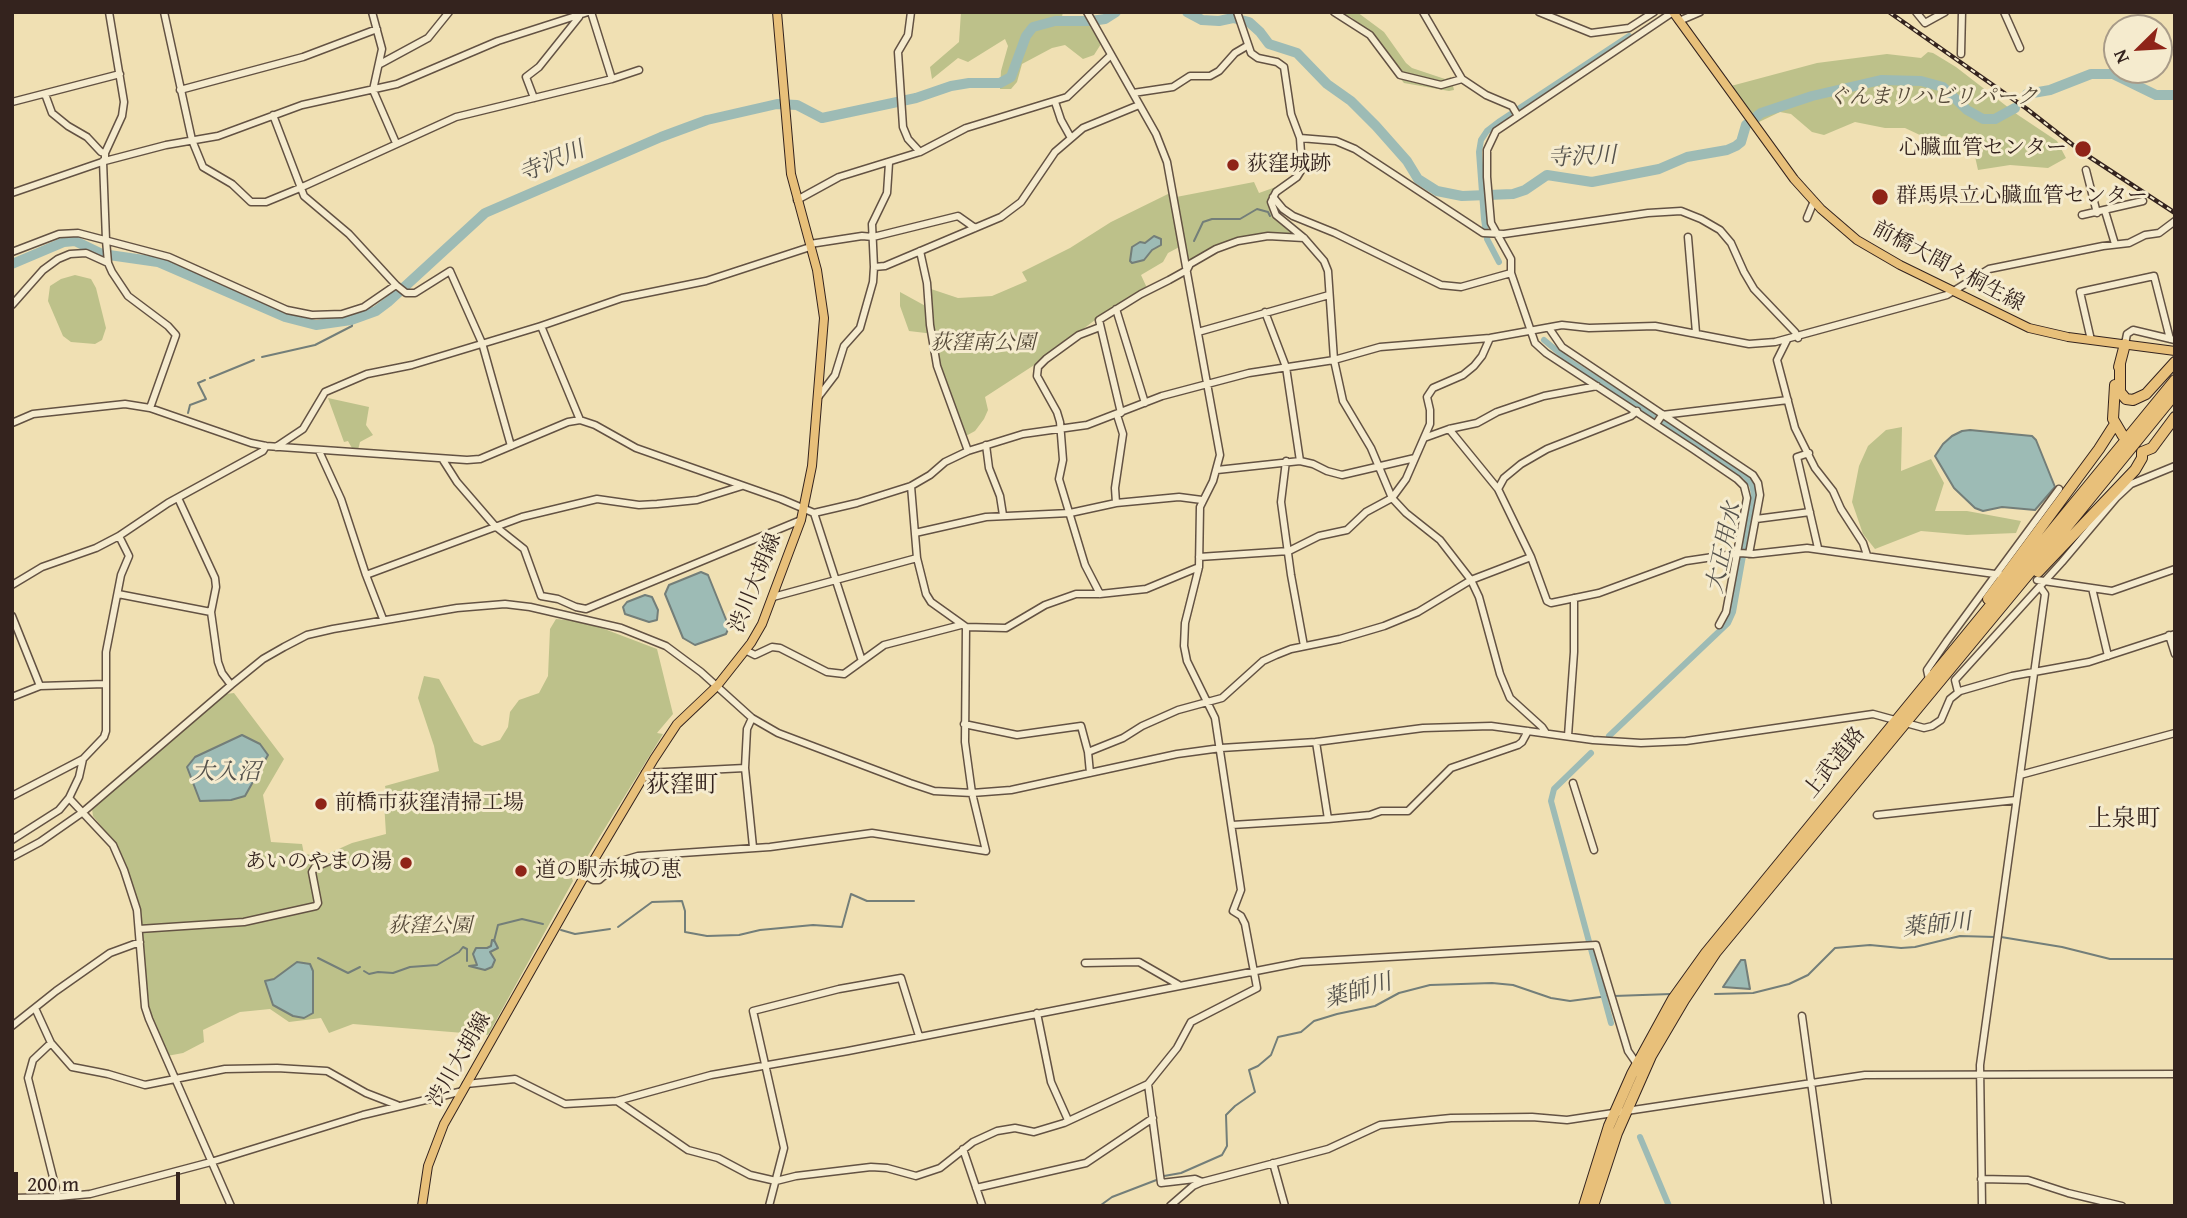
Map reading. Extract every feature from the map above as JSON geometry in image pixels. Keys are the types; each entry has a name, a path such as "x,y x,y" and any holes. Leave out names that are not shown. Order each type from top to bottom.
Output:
{"highway":[{"path":"2123,436 2115,424 2112,407 2125,344"},
{"path":"2120,363 2120,392 2126,399 2133,400 2146,394 2175,362"},
{"name":"上武道路","path":"1899,721 1929,679 1955,655 2175,380"},
{"name":"上武道路","path":"1584,1206 1615,1113 1637,1064 1739,910 2175,394"},
{"path":"1955,655 1985,633 2129,476 2139,463 2140,450 2152,448 2175,417"},
{"path":"1955,655 1962,634 2089,464 2115,424"},
{"name":"上武道路","path":"1593,1206 1626,1110 1679,1000"}],"main road":[{"name":"渋川大胡線","path":"422,1206 434,1149 444,1124 645,773 677,724 717,686 747,651 762,624 801,520 812,466 824,318 820,284 791,174 777,12"},
{"path":"1673,12 1679,21"},
{"name":"前橋大間々桐生線","path":"1679,21 1814,201 1869,247 2028,328 2091,341 2175,351"}],"street":[{"path":"108,12 124,102 122,116 104,158 108,260 112,272 128,296 176,335 150,408"},
{"path":"164,12 192,140 203,167 232,184 251,202 266,202 300,188 456,117 639,70"},
{"path":"372,12 382,49 373,90 396,144"},
{"path":"380,64 428,38 449,12"},
{"path":"911,12 908,35 898,52 903,127 908,139 920,152"},
{"path":"1237,12 1251,53 1258,58 1277,62 1283,67 1292,114 1300,138 1302,169 1271,202 1276,215 1304,238 1324,261 1328,271 1334,360 1343,401 1371,448 1392,498 1440,540 1471,580 1479,597 1500,674 1510,698 1546,733"},
{"path":"1334,12 1370,35 1400,75 1441,85 1462,79"},
{"path":"1423,12 1462,79 1516,112"},
{"path":"1539,12 1591,33 1629,28 1654,12"},
{"path":"1673,12 1516,112 1496,131 1490,140 1487,156 1491,222 1494,234 1511,259 1511,273 1535,343 1546,353 1637,411 1659,419 1753,475 1760,491 1756,519 1726,612 1719,625"},
{"path":"1679,21 1700,12"},
{"path":"1916,12 1925,23 1945,12"},
{"path":"1961,54 1962,12"},
{"path":"2004,12 2020,48"},
{"path":"587,13 612,79"},
{"path":"12,193 104,158 218,136 302,105 397,84 498,41 587,13"},
{"path":"534,98 526,77 539,67 587,13"},
{"path":"617,1101 688,1150 718,1158 750,1175 776,1181 871,1167 887,1168 916,1176 940,1168 963,1149 997,1131 1015,1128 1034,1132 1149,1084 1177,1048 1191,1022 1257,988 1244,924 1241,916 1233,911 1241,890 1215,718 1187,661 1184,646 1185,623 1199,566 1199,518 1202,500 1217,470 1220,455 1167,162 1156,134 1090,18"},
{"path":"180,90 303,57 377,29"},
{"path":"1133,93 1172,87 1190,76 1210,76 1219,71 1235,53 1247,46"},
{"path":"797,200 839,177 920,152 966,128 1067,97 1111,55"},
{"path":"12,102 120,74"},
{"path":"45,94 52,113 87,137 104,158"},
{"path":"1055,102 1060,120 1071,138"},
{"path":"874,267 885,266 1001,217 1021,202 1055,152 1083,128 1139,105"},
{"path":"273,115 300,188 308,201 349,233 397,286 406,293 415,293 450,271 482,343 511,446"},
{"path":"1300,138 1336,141 1355,149 1483,233 1494,234 1681,211 1720,230 1731,243 1754,289 1796,332 1798,338"},
{"path":"819,396 835,375 844,346 860,328 873,282 872,224 887,193 889,163"},
{"path":"2086,170 2097,213"},
{"path":"1273,197 1293,216 1335,233 1441,285 1461,287 1511,273"},
{"path":"1814,201 1807,218 1821,209"},
{"path":"2082,215 2143,201"},
{"path":"2105,211 2115,244"},
{"path":"276,447 305,427 325,392 367,373 412,365 622,298 706,281 810,245 862,236 873,237 958,215 975,228"},
{"path":"12,424 33,414 125,404 150,408 266,446 474,460 568,422 580,420 596,425 628,444 814,513 911,486 945,462 968,451 1023,434 1087,425 1207,383 1334,360 1380,346 1490,338 1562,325 1589,328 1656,326 1749,344 1787,340 1921,304 1953,291 1981,272 1995,267 2129,243 2145,235 2159,233 2175,222"},
{"path":"12,252 68,232 169,257 287,310 312,315 342,314 364,307 397,286"},
{"path":"1115,503 1123,434 1098,320 1186,270 1190,264 1216,249 1238,241 1268,236 1304,238"},
{"path":"1688,237 1696,333"},
{"path":"920,251 927,283 937,366 968,451"},
{"path":"12,305 43,270 58,259 70,254 86,253 108,260"},
{"path":"2091,341 2080,292 2154,276 2172,340"},
{"path":"1198,332 1329,295"},
{"path":"1116,309 1145,403"},
{"path":"1265,312 1286,368 1300,461"},
{"path":"541,326 580,420"},
{"path":"1100,327 1079,335 1038,367 1037,376 1057,412 1063,460 1059,479 1085,565 1100,594"},
{"path":"1549,328 1562,347 1744,486 1747,498 1743,554"},
{"path":"2125,344 2127,334 2133,330 2172,340"},
{"path":"1199,557 1289,551 1319,536 1347,530 1366,512 1392,498 1406,479 1430,424 1427,397 1433,388 1464,375 1474,366 1490,338"},
{"path":"1787,340 1777,360 1795,428 1815,468 1833,491 1863,543 1867,555"},
{"path":"1423,438 1449,429 1477,424 1497,412 1544,396 1597,386"},
{"path":"1659,419 1788,400"},
{"path":"1498,489 1504,478 1521,464 1547,449 1631,416 1637,411"},
{"path":"1449,429 1498,489 1531,557 1547,601 1551,603 1599,593 1686,561 1818,548 1999,574"},
{"path":"986,445 989,468 1000,496 1003,515"},
{"path":"12,585 41,567 96,548 119,536 178,498 263,452 266,446"},
{"path":"319,451 341,499 383,619"},
{"path":"1809,453 1797,457 1818,548"},
{"path":"1217,470 1300,461 1342,475 1415,458"},
{"path":"443,460 445,467 495,526 524,549 541,596 586,609 801,520"},
{"path":"1286,461 1281,502 1304,646"},
{"path":"1958,692 1955,680 2128,486 2175,466"},
{"path":"366,575 522,517 597,499 639,505 657,504 697,500 742,486"},
{"path":"911,486 917,558 926,594 931,603 964,626"},
{"path":"1929,679 1927,670 2059,489"},
{"path":"915,533 971,519 1003,515 1070,513 1115,503 1179,497 1202,500"},
{"path":"178,498 215,578 211,612 218,662 231,685"},
{"path":"1756,519 1810,512"},
{"path":"814,513 862,661"},
{"path":"12,796 83,759 104,737 106,652 129,556 119,536"},
{"path":"1088,752 1123,738 1178,710 1222,698 1264,661 1291,649 1384,626 1418,612 1471,580 1531,557"},
{"path":"773,597 917,558"},
{"path":"747,651 755,655 772,648 780,648 827,672 844,674 884,645 964,626 1006,628 1045,605 1076,594 1146,589 1199,566"},
{"path":"2040,582 2112,591 2175,569"},
{"path":"1982,1206 1980,1076 2045,594 2040,582"},
{"path":"2092,588 2108,656"},
{"path":"118,594 211,612"},
{"path":"1568,736 1574,652 1574,598"},
{"path":"12,856 40,842 83,812 263,659 307,635 383,619 457,608 505,604 530,607 621,628 666,646 752,718 778,733 934,791 972,793 1011,790 1177,754 1221,748 1316,742 1423,728 1484,726 1627,743 1658,743 1873,714 1919,729 1937,723 1950,699 1958,692 2033,672 2089,662 2172,634 2175,654"},
{"path":"574,617 576,607"},
{"path":"12,616 40,686"},
{"path":"585,875 599,880 621,861 638,856 770,847 872,833 986,851 972,793 964,724 964,626"},
{"path":"12,697 40,686 105,684"},
{"path":"752,718 747,729 745,768 753,847"},
{"path":"964,724 1017,735 1081,726 1090,773"},
{"path":"1232,825 1328,819 1370,815 1381,811 1408,811 1451,768 1518,744 1528,731"},
{"path":"2020,775 2175,733"},
{"path":"1316,742 1328,819"},
{"path":"12,840 59,810 69,799 79,777 83,759"},
{"path":"645,773 745,768"},
{"path":"1573,783 1594,850"},
{"path":"69,799 113,845 137,910 145,1007 231,1206"},
{"path":"1877,815 2016,800"},
{"path":"139,929 244,922 316,906 318,903 312,872 315,867 334,859"},
{"path":"12,1026 110,953 140,942"},
{"path":"12,1198 90,1194 211,1162 363,1115 465,1088 515,1079 565,1104 617,1101 711,1075 1302,962 1596,945 1630,1055 1637,1064"},
{"path":"1085,963 1139,962 1179,985"},
{"path":"769,1206 784,1148 753,1011 901,978 919,1037"},
{"path":"35,1008 51,1043 72,1067 145,1085 225,1069 327,1071 366,1093 400,1106"},
{"path":"1037,1013 1051,1082 1068,1120"},
{"path":"1802,1016 1828,1206"},
{"path":"51,1043 33,1060 28,1078 58,1197"},
{"path":"1170,1206 1193,1186 1202,1182 1328,1149 1380,1125 1451,1118 1532,1117 1567,1120 1865,1075 2175,1074"},
{"path":"1149,1084 1161,1183 1195,1178 1202,1182"},
{"path":"976,1188 1086,1163 1153,1118"},
{"path":"963,1149 982,1205"},
{"path":"1273,1163 1286,1206"},
{"path":"1981,1179 2023,1179 2122,1206"}],"green space":[{"path":"961,12 1063,12 1060,26 1089,25 1101,44 1094,55 1083,59 1065,45 1052,48 1022,64 1017,82 1011,89 1000,89 1001,71 1008,46 1005,39 968,62 958,58 932,79 930,67 959,42"},
{"path":"1338,12 1357,12 1384,32 1412,68 1445,79 1451,77 1454,90 1404,83 1380,55 1376,38 1351,17"},
{"name":"ぐんまリハビリパーク","path":"1928,52 1956,67 2057,141 2066,158 2048,168 2010,165 1978,170 1972,143 1960,137 1942,136 1934,150 1922,136 1905,128 1885,128 1855,122 1824,135 1812,132 1791,114 1780,112 1759,122 1731,86 1817,63 1887,54 1921,58"},
{"name":"荻窪南公園","path":"1254,182 1259,193 1284,184 1269,201 1275,218 1297,235 1236,239 1189,263 1185,244 1168,253 1163,262 1141,275 1147,288 1095,320 1042,360 985,397 988,410 984,419 975,431 964,437 940,367 934,334 909,331 900,306 900,292 931,309 931,289 958,298 992,296 1027,281 1022,272 1070,248 1111,222 1170,193 1171,198"},
{"path":"75,275 91,279 96,288 106,328 102,340 95,344 71,342 63,336 48,301 50,286"},
{"path":"328,398 369,407 366,425 373,435 360,442 358,450 353,450 348,441 344,442"},
{"path":"1902,427 1901,471 1931,459 1944,483 1935,511 1967,511 2021,521 2016,533 1967,535 1921,531 1875,549 1863,534 1852,502 1859,466 1868,446 1886,430"},
{"name":"荻窪公園","path":"556,619 586,622 657,649 673,714 657,733 663,734 584,862 577,864 571,875 573,881 488,1035 353,1024 329,1033 321,1018 289,1022 270,1009 240,1012 203,1030 204,1042 183,1053 167,1056 150,1017 140,910 115,843 93,816 92,809 226,694 234,693 284,759 263,795 271,842 302,844 304,854 323,856 352,843 386,834 384,802 388,801 385,786 439,771 434,746 418,698 424,676 439,679 474,742 482,746 500,740 508,727 510,712 519,700 539,693 548,676 550,629"}],"water":[{"path":"1154,236 1161,239 1161,245 1152,250 1144,260 1132,263 1132,247 1140,242 1145,243"},
{"path":"1970,430 2032,436 2036,440 2055,487 2035,510 2002,507 1983,511 1975,508 1954,488 1935,456 1952,436"},
{"path":"701,572 708,575 729,627 726,634 695,645 683,638 665,594 669,585"},
{"path":"645,595 652,597 658,610 657,620 649,622 625,614 623,607 627,602"},
{"name":"大入沼","path":"242,735 260,744 268,755 245,796 231,800 200,801 187,767 195,757"},
{"path":"492,940 498,948 490,952 495,960 492,967 485,970 469,966 477,965 473,954 476,948 491,946"},
{"path":"1741,960 1745,960 1750,989 1723,987"},
{"path":"297,962 310,964 313,971 313,1013 304,1018 293,1016 273,1005 265,981 274,979"}],"waterway":[{"name":"寺沢川","path":"12,264 64,242 75,241 102,254 158,262 285,317 316,325 351,320 376,311 388,302 485,213 661,137 707,120 777,104 797,105 822,118 916,98 951,86 1000,83 1011,77 1026,36 1033,27 1055,21 1105,19 1116,12"},
{"name":"寺沢川","path":"1187,12 1202,20 1233,18 1249,22 1269,44 1297,53 1327,84 1351,101 1376,126 1407,161 1418,179 1437,191 1462,196 1513,194 1525,190 1547,175 1592,182 1659,169 1687,157 1736,146 1741,142 1746,125 1761,113 1812,96 1881,80 1921,81 1943,87 1967,110 1983,119 1995,119 2015,108"},
{"name":"大正用水","path":"1499,262 1487,239 1484,219 1479,152 1481,140 1487,131 1500,121 1629,36"},
{"name":"寺沢川","path":"2027,94 2050,90 2091,74 2113,74 2156,95 2175,95"},
{"name":"寺沢川","path":"626,151 627,154 666,137"},
{"path":"1194,241 1203,222 1212,219 1240,219 1257,209 1268,212 1270,216"},
{"path":"262,357 315,345 352,326 352,320"},
{"name":"大正用水","path":"1544,340 1569,361 1745,476 1752,485 1754,494 1733,612 1728,623 1609,736"},
{"path":"210,378 254,360"},
{"path":"188,413 190,405 206,399 198,383 205,380"},
{"name":"大正用水","path":"1591,753 1554,789 1551,801 1611,1023"},
{"path":"618,927 652,902 682,901 685,932 707,936 739,935 760,930 813,925 842,927 851,894 867,901 914,901"},
{"path":"494,941 498,925 522,919 543,924"},
{"path":"561,930 575,934 610,929"},
{"name":"薬師川","path":"1715,994 1753,993 1789,984 1808,975 1835,948 1870,945 1901,948 1960,936 1995,937"},
{"name":"薬師川","path":"2001,937 2062,947 2110,959 2175,959"},
{"path":"364,971 369,974 393,973 410,967 437,965 463,947 467,949 467,961"},
{"path":"318,958 348,973 360,967"},
{"name":"薬師川","path":"1164,1176 1181,1173 1222,1155 1227,1146 1226,1115 1255,1092 1249,1070 1271,1055 1278,1037 1301,1032 1314,1021 1375,1006 1399,993 1430,985 1513,985 1551,998 1570,1001 1608,996"},
{"name":"薬師川","path":"1614,996 1671,994"},
{"name":"大正用水","path":"1640,1137 1669,1206"},
{"name":"薬師川","path":"1089,1206 1101,1205 1112,1197 1159,1179"}],"railway":[{"path":"1889,12 2027,109 2082,152 2175,213"}],"place":[{"name":"心臓血管センター","path":"2083,149"},
{"name":"荻窪城跡","path":"1233,165"},
{"name":"群馬県立心臓血管センター","path":"1880,197"},
{"name":"前橋市荻窪清掃工場","path":"321,804"},
{"name":"あいのやまの湯","path":"406,863"},
{"name":"道の駅赤城の恵","path":"521,871"}],"district":[{"name":"荻窪町","path":"682,786"},
{"name":"上泉町","path":"2124,820"}]}
